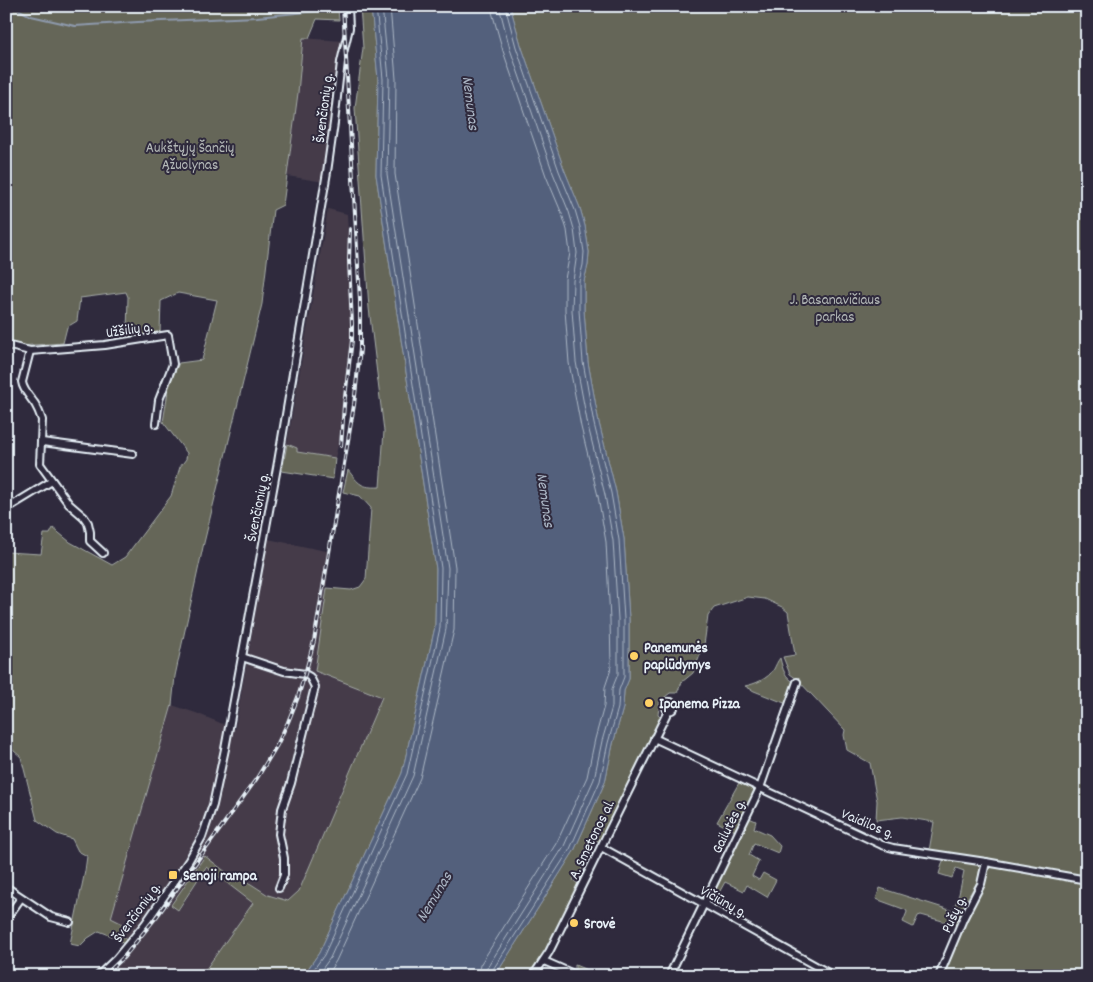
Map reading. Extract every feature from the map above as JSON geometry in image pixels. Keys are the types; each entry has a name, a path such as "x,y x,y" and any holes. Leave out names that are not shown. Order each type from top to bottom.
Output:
{"street":[{"name":"Švenčionių g.","path":"98,976 116,959 145,924 189,860 202,837 214,800 281,443 327,172 341,62 349,28 348,6"},
{"name":"Užšilių g.","path":"6,345 30,351 105,345 168,335 173,364 159,400 156,424"},
{"path":"30,351 22,386 40,413 42,420 40,464 68,504 84,517 88,523 90,541 103,553"},
{"path":"42,442 133,454"},
{"path":"6,508 52,481"},
{"path":"242,657 284,671 305,674 310,677 314,687 292,784 282,809 279,834 284,858 284,875 279,888"},
{"name":"Gailutės g.","path":"669,976 760,788 797,682"},
{"name":"A. Smetonos al.","path":"533,976 544,961 668,710"},
{"name":"Vaidilos g.","path":"654,738 882,845 902,850 986,862 1087,880"},
{"name":"Vičiūnų g.","path":"601,847 834,976"},
{"name":"Pušų g.","path":"939,976 963,919 981,884 986,862"},
{"path":"6,887 51,917 70,922"},
{"path":"6,919 22,898"},
{"path":"544,961 578,976"}],"shaded area":[{"path":"303,38 343,41 340,51 324,182 287,176"},
{"path":"328,209 347,214 353,328 344,422 335,458 297,452 297,448 287,444"},
{"path":"268,539 331,552 316,671 382,697 299,891 288,901 268,895 251,884 227,873 205,857 171,905 179,910 206,867 254,903 201,976 93,976 124,945 121,934 111,918 172,705 235,729"}],"green space":[{"name":"Aukštųjų Šančių Ąžuolynas","path":"6,6 330,6 338,9 339,20 317,19 309,38 303,38 298,93 283,205 273,210 262,304 203,547 175,676 172,705 111,918 123,924 121,934 127,941 124,944 112,936 99,931 80,946 70,944 87,856 78,851 72,839 57,834 37,820 21,757 6,744 6,552 41,554 44,534 50,534 53,528 70,542 112,565 125,557 171,496 180,467 186,459 187,453 163,422 169,385 179,363 202,360 217,300 178,293 161,301 160,333 129,336 127,333 128,297 126,292 80,298 77,321 67,327 63,343 19,346 6,341"},
{"path":"360,6 371,6 378,79 376,175 436,569 435,627 402,773 319,953 303,976 201,976 253,903 206,867 178,910 171,905 205,856 227,873 251,884 268,895 288,901 299,891 382,697 315,671 327,588 351,590 360,587 366,579 371,508 360,496 343,492 348,470 364,486 380,487 384,431 369,308 355,108 363,48"},
{"name":"J. Basanavičiaus parkas","path":"510,6 1087,6 1087,976 941,976 965,919 983,889 991,859 929,851 934,822 902,817 876,820 877,801 870,763 847,750 845,730 790,674 783,657 795,655 788,612 765,599 748,597 714,608 708,616 704,645 693,673 682,682 677,693 670,693 660,701 658,714 661,717 600,842 595,840 579,875 573,880 579,885 546,950 530,976 495,976 574,851 605,782 623,708 624,691 629,679 629,619 624,539 616,492 599,423 588,362 584,281 589,252 585,226 521,45"},
{"path":"287,444 297,448 297,452 335,458 333,479 282,471"},
{"path":"780,658 784,672 795,683 787,704 745,686 768,676"},
{"path":"740,781 757,789 737,832 717,822"},
{"path":"749,818 756,821 754,828 770,835 780,846 778,853 754,843 749,855 759,861 752,876 759,880 763,873 776,880 767,897 747,885 744,891 725,882 712,905 709,901"},
{"path":"944,858 980,865 978,880 962,908 957,925 921,915 918,916 913,927 903,922 906,910 876,899 880,888 953,911 964,871 956,868 952,878 939,874"},
{"path":"575,965 601,976 587,976 575,971"}],"water":[{"name":"Nemunas","path":"371,6 510,6 521,45 564,169 580,208 589,252 584,281 588,362 599,423 616,492 624,539 629,619 629,679 624,691 623,708 605,782 574,851 495,976 303,976 319,953 402,773 435,627 436,569 376,175 378,79"}],"waterway":[{"path":"12,6 31,16 75,26 257,17 316,11"}],"railway":[{"path":"104,976 124,957 157,916 257,778 277,745 288,722 298,697 314,641 354,405 360,349 360,300 343,6"},
{"path":"341,446 352,340 349,261 350,229"}],"place":[{"name":"Panemunės paplūdymys","path":"634,656"},
{"name":"Ipanema Pizza","path":"649,703"},
{"name":"Senoji rampa","path":"173,875"},
{"name":"Srovė","path":"574,923"}]}
